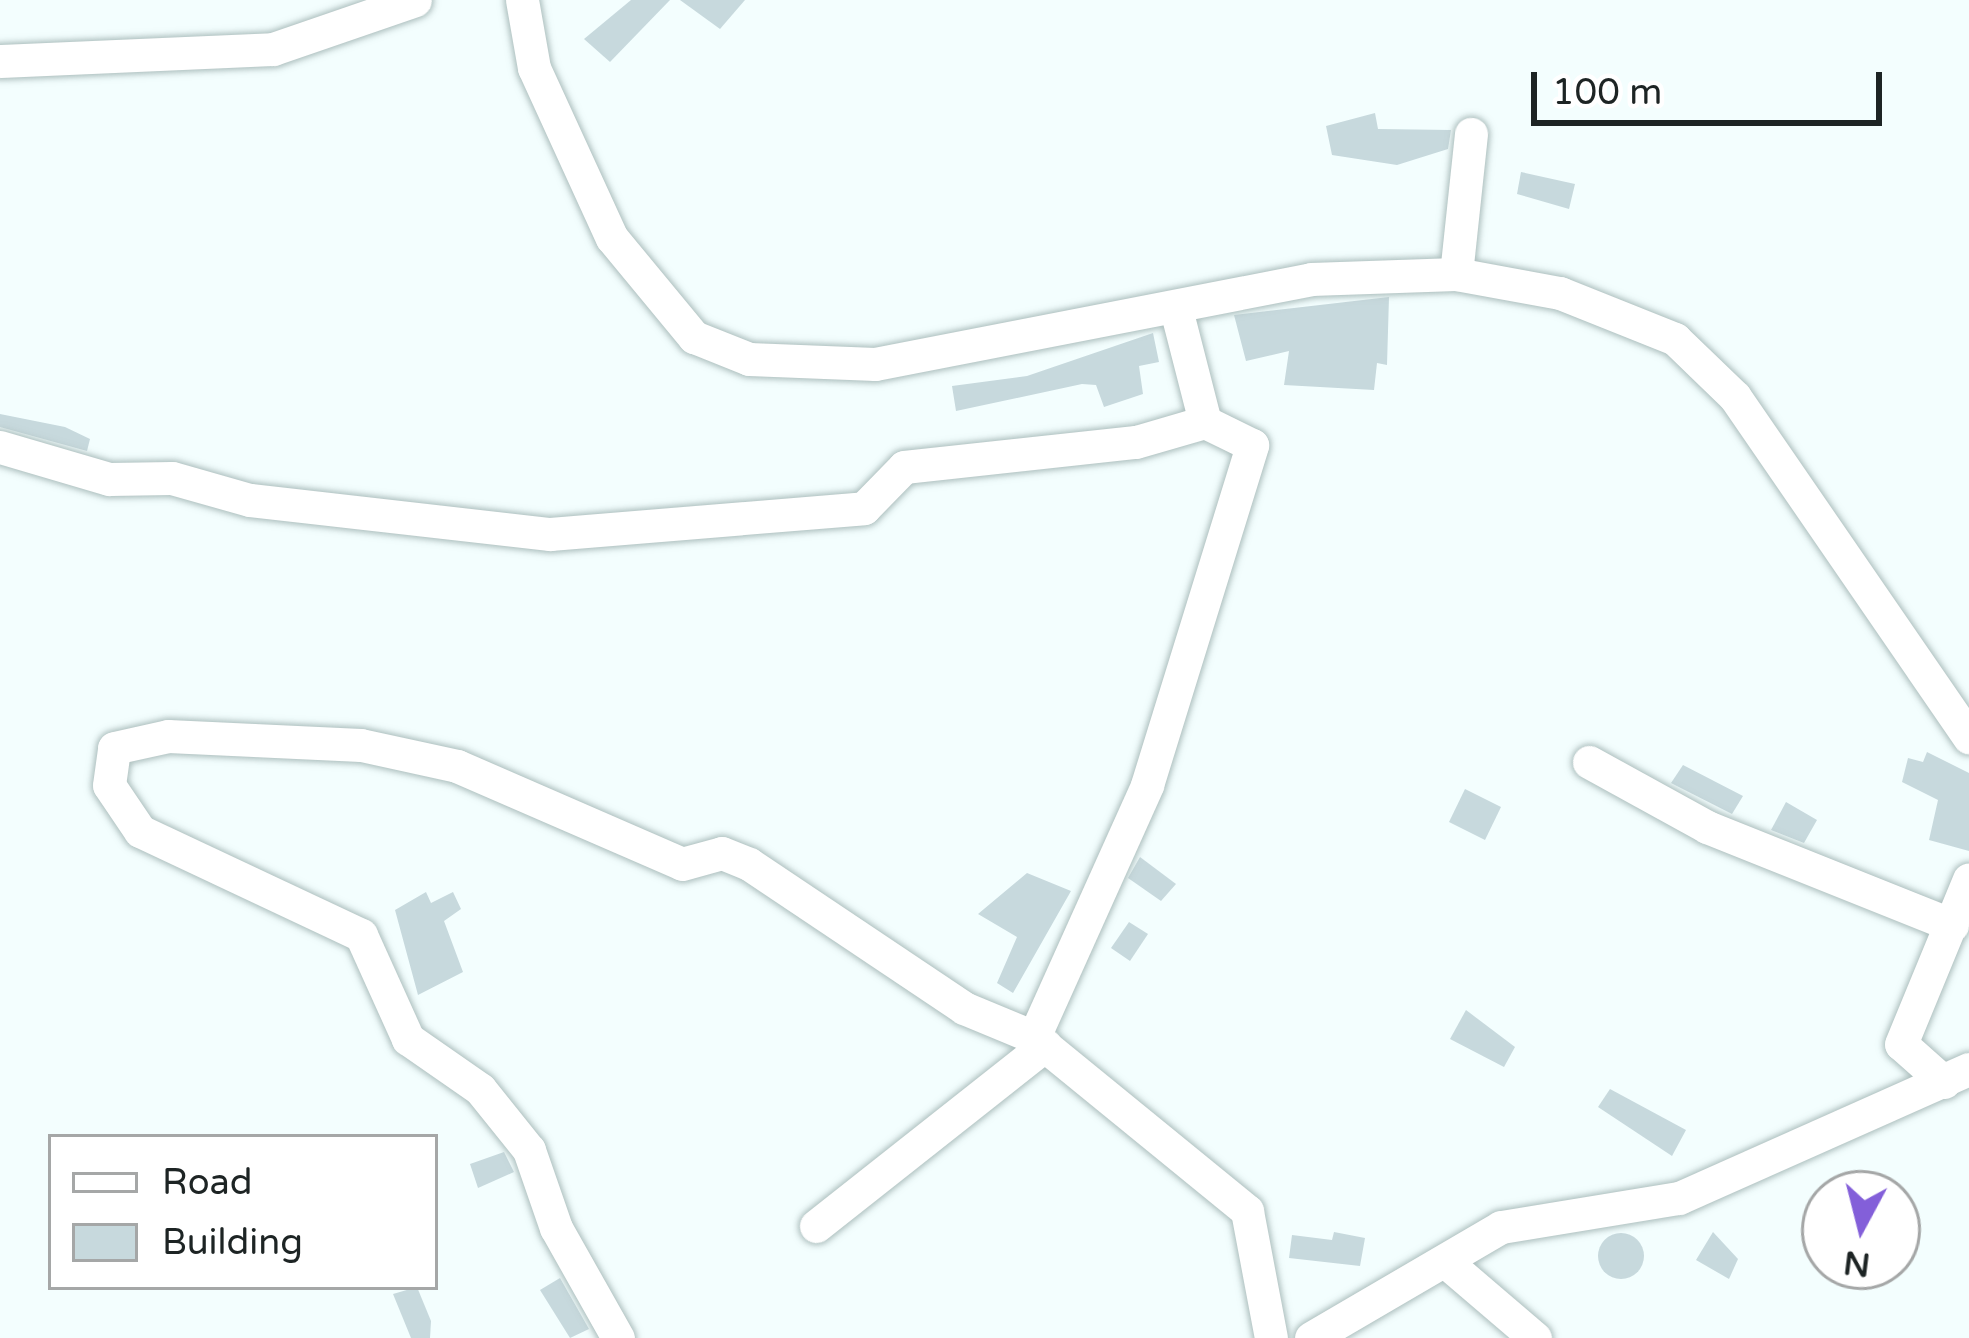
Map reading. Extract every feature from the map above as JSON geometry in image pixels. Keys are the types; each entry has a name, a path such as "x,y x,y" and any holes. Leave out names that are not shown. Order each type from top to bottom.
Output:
{"street":[{"path":"0,61 273,49 416,0"},
{"path":"521,0 534,68 613,238 694,337 749,359 875,364 1176,309 1311,279 1456,274 1560,292 1675,339 1735,398 1969,737"},
{"path":"1456,274 1471,134"},
{"path":"1176,309 1205,422"},
{"path":"0,447 109,479 172,478 250,500 550,534 847,511 878,504 904,466 1136,442 1205,422 1252,445 1147,785 1039,1041 816,1226"},
{"path":"618,1338 556,1228 529,1150 480,1090 409,1039 361,935 140,831 109,785 114,748 168,736 296,740 458,766 682,864 722,853 749,864 964,1008 1039,1041 1247,1211 1271,1338"},
{"path":"1589,762 1707,827 1952,925"},
{"path":"1956,1075 1901,1044 1969,879"},
{"path":"1311,1338 1501,1226 1679,1198 1956,1075"},
{"path":"1446,1262 1535,1338"}],"building":[{"path":"631,0 670,0 610,62 584,39"},
{"path":"680,0 745,0 720,29"},
{"path":"1375,113 1378,129 1451,130 1448,149 1397,165 1332,155 1326,126"},
{"path":"1521,172 1575,184 1569,209 1517,194"},
{"path":"1389,297 1387,365 1377,363 1374,390 1284,385 1289,351 1246,361 1234,315"},
{"path":"1153,333 1159,362 1139,366 1143,394 1104,407 1096,385 1082,384 956,411 952,386 1027,376"},
{"path":"0,414 65,427 90,439 87,451 0,427"},
{"path":"1927,752 1969,773 1969,851 1929,840 1938,800 1902,782 1908,758 1923,762"},
{"path":"1683,765 1743,796 1732,814 1671,783"},
{"path":"1465,789 1501,807 1485,840 1449,822"},
{"path":"1786,802 1817,820 1804,843 1771,830"},
{"path":"1140,857 1176,884 1161,901 1128,878"},
{"path":"1027,873 1071,891 1013,993 997,983 1017,937 978,914"},
{"path":"426,892 431,903 453,892 461,909 444,921 463,972 418,995 395,910"},
{"path":"1129,922 1148,934 1130,961 1111,948"},
{"path":"1466,1010 1515,1047 1504,1067 1450,1039"},
{"path":"1610,1089 1686,1130 1672,1156 1598,1107"},
{"path":"504,1152 514,1172 478,1188 470,1164"},
{"path":"1334,1232 1365,1238 1360,1266 1289,1258 1292,1235 1332,1240"},
{"path":"1713,1232 1738,1259 1729,1279 1696,1260"},
{"path":"1621,1233 1637,1240 1644,1256 1637,1272 1621,1279 1605,1272 1598,1256 1605,1240"},
{"path":"560,1278 589,1329 570,1338 540,1290"},
{"path":"418,1290 431,1321 430,1338 411,1338 393,1294"}]}
